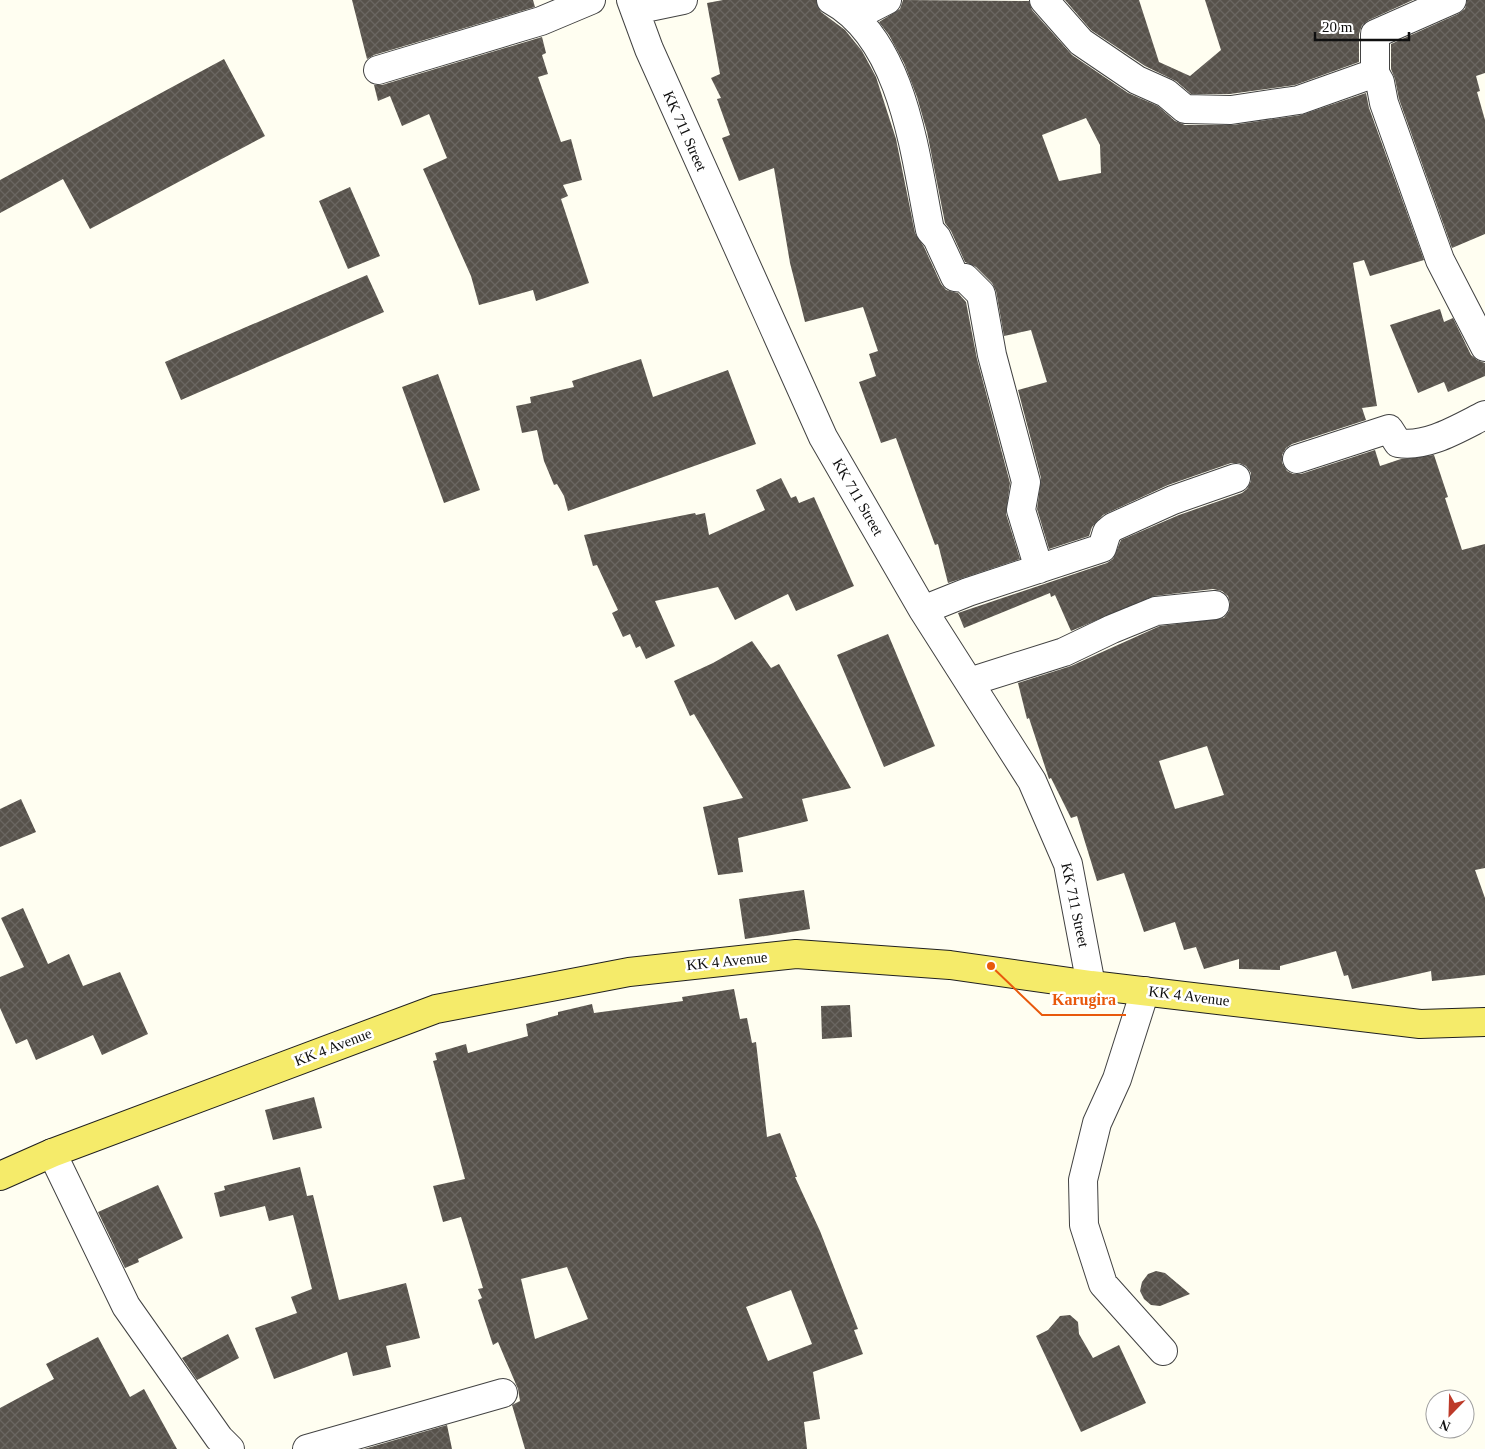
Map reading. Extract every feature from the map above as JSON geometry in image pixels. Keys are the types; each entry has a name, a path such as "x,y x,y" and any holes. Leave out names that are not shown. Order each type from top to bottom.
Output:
{"main road":[{"name":"KK 4 Avenue","path":"0,1176 52,1153 436,1009 629,972 796,954 950,965 1091,985 1420,1024 1485,1022"}],"street":[{"path":"378,70 541,21 591,0"},
{"path":"633,5 683,0"},
{"path":"831,0 864,25 884,55 901,100 930,230 937,238 955,277 965,278 981,294 992,355 1026,482 1021,510 1039,569"},
{"path":"854,17 887,0"},
{"path":"1044,0 1081,42 1137,80 1166,93 1185,109 1231,110 1284,103 1299,100 1375,73"},
{"path":"1452,0 1375,34 1375,73 1380,82 1384,104 1440,260 1485,347"},
{"name":"KK 711 Street","path":"633,5 649,49 822,437 923,610 1032,781 1068,864 1091,985"},
{"path":"1297,459 1389,429 1398,443 1411,445 1452,431 1485,416"},
{"path":"923,610 968,592 1102,548 1108,532 1113,527 1173,500 1236,478"},
{"path":"969,682 1064,652 1156,611 1215,605"},
{"path":"1145,991 1117,1079 1097,1123 1083,1180 1084,1225 1103,1284 1163,1351"},
{"path":"52,1153 126,1306 219,1438 230,1449"},
{"path":"307,1449 503,1393"}],"building":[{"path":"352,0 533,0 535,7 374,55 367,59"},
{"path":"723,0 816,0 821,12 845,30 862,51 876,77 896,139 915,233 924,247 941,284 946,290 958,293 966,302 977,359 1010,483 1006,514 1020,559 948,583 938,544 935,545 896,438 881,443 859,382 876,376 869,354 878,351 863,307 805,322 790,263 774,168 739,181 722,138 730,135 717,99 721,98 711,78 720,74 707,3"},
{"path":"903,0 1029,1 1032,10 1072,55 1128,93 1158,106 1175,121 1185,125 1233,125 1301,115 1366,93 1369,108 1424,260 1370,276 1364,260 1353,263 1377,406 1362,408 1366,420 1292,444 1286,448 1282,455 1282,463 1287,471 1293,474 1301,474 1375,450 1380,466 1401,459 1434,455 1448,497 1445,498 1462,550 1485,544 1485,868 1475,870 1485,898 1485,975 1432,981 1431,971 1352,989 1348,975 1344,976 1336,951 1280,966 1280,970 1239,969 1239,959 1204,969 1196,947 1184,950 1175,922 1144,932 1124,873 1097,881 1077,816 1071,818 1051,778 1049,779 1029,718 1027,719 1018,683 1071,666 1160,626 1224,618 1229,611 1230,603 1228,596 1222,591 1213,589 1154,596 1071,631 1055,595 1051,597 1050,593 964,628 958,613 1107,563 1113,559 1121,540 1179,515 1242,493 1247,489 1251,481 1251,473 1246,466 1239,463 1231,463 1168,485 1103,515 1092,527 1089,536 1049,549 1037,509 1041,478 1018,390 1047,382 1031,330 1004,336 996,291 992,283 976,267 965,262 951,231 945,223 927,132 917,97 904,63 889,35 879,22 900,9","holes":["1086,118 1100,145 1101,173 1059,181 1042,135","1207,746 1224,795 1175,809 1159,761"]},
{"path":"1065,0 1139,0 1159,62 1190,76 1221,50 1205,0 1413,0 1362,25 1359,34 1359,62 1295,85 1230,94 1191,94 1176,81 1145,66 1091,30"},
{"path":"1467,0 1485,0 1485,73 1476,76 1480,91 1477,92 1485,120 1485,234 1452,248 1399,99 1391,69 1391,44 1458,14 1465,9"},
{"path":"542,37 546,53 542,55 548,74 538,77 561,142 571,139 582,180 563,185 568,196 561,199 589,283 536,301 533,290 479,305 471,276 423,169 447,158 429,114 402,126 390,96 378,101 374,85 382,85"},
{"path":"224,59 265,136 90,229 63,179 0,213 0,180"},
{"path":"350,187 380,256 348,269 319,201"},
{"path":"367,275 384,312 181,400 165,362"},
{"path":"1440,309 1444,322 1453,318 1471,355 1485,363 1485,376 1448,392 1444,382 1418,393 1390,325"},
{"path":"641,359 653,397 728,370 756,444 568,511 564,496 557,484 554,485 544,461 537,430 522,433 516,406 531,403 530,397 574,387 572,381"},
{"path":"438,374 480,490 444,503 402,387"},
{"path":"781,478 791,498 796,496 799,503 814,497 854,586 796,611 788,594 735,620 718,587 655,601 675,646 646,659 640,646 636,648 630,634 623,637 612,613 618,610 597,565 593,566 584,535 695,513 696,515 705,513 709,535 765,510 756,490"},
{"path":"888,634 935,746 884,767 837,655"},
{"path":"752,641 771,668 779,664 851,788 802,799 808,821 738,838 743,872 718,875 703,807 743,798 694,714 690,716 674,681 713,663"},
{"path":"21,799 36,832 0,847 0,809"},
{"path":"804,890 810,929 745,939 739,899"},
{"path":"23,908 48,964 69,954 83,986 120,972 148,1034 102,1055 93,1035 36,1060 27,1039 16,1044 0,1008 0,977 24,967 1,918"},
{"path":"734,989 740,1019 747,1018 752,1043 756,1042 767,1137 780,1133 797,1177 795,1177 820,1231 858,1329 854,1330 863,1354 813,1372 820,1419 804,1422 807,1449 525,1449 512,1405 520,1401 518,1389 498,1342 493,1345 478,1300 482,1298 478,1289 483,1288 461,1217 443,1222 433,1186 465,1179 433,1061 437,1060 435,1053 466,1044 468,1053 528,1036 526,1024 558,1015 558,1012 592,1004 594,1013 683,1001 682,997","holes":["567,1267 588,1319 535,1339 521,1279","791,1290 812,1344 768,1361 746,1307"]},
{"path":"850,1005 852,1037 822,1039 821,1006"},
{"path":"314,1097 322,1128 273,1140 265,1110"},
{"path":"300,1167 307,1196 313,1195 339,1300 406,1283 420,1338 386,1346 391,1367 353,1376 347,1352 274,1379 255,1328 297,1313 291,1297 312,1289 293,1215 269,1221 265,1206 220,1217 214,1193 225,1190 224,1186"},
{"path":"158,1185 183,1238 138,1259 139,1262 125,1268 98,1212"},
{"path":"1156,1271 1165,1273 1190,1294 1160,1306 1151,1305 1144,1299 1140,1291 1142,1282 1148,1274"},
{"path":"1070,1315 1078,1322 1079,1334 1093,1358 1119,1345 1146,1403 1081,1432 1036,1336 1048,1330 1060,1316"},
{"path":"228,1334 239,1358 197,1380 182,1358"},
{"path":"98,1337 130,1397 144,1389 177,1449 0,1449 0,1408 54,1379 46,1364"},
{"path":"447,1425 452,1449 364,1449"}],"place":[{"name":"Karugira","path":"991,966"}]}
